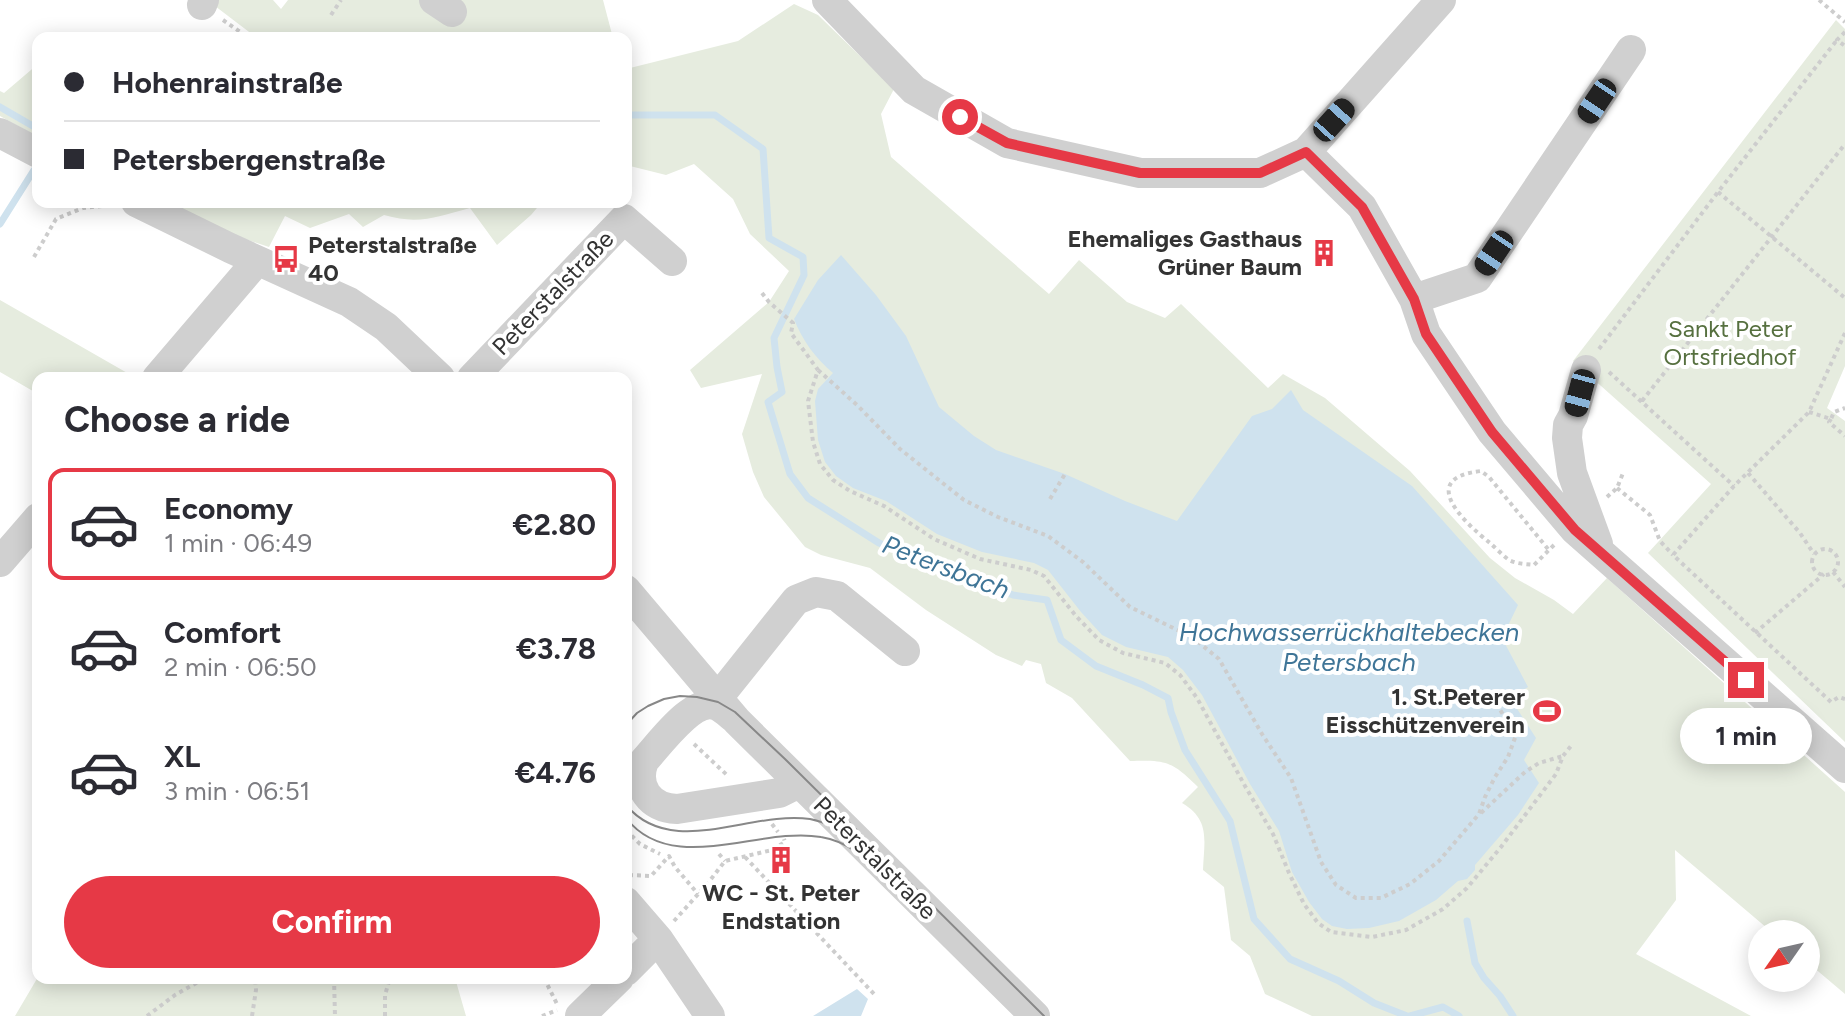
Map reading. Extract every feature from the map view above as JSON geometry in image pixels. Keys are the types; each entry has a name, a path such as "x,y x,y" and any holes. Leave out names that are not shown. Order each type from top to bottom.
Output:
{"street":[{"path":"827,0 914,90 1007,143 1140,173 1260,173 1306,152 1441,0"},
{"path":"1414,299 1477,278 1631,50"},
{"path":"0,133 32,150"},
{"path":"1306,152 1362,207 1414,299 1426,334 1492,432 1575,530 1845,768"},
{"path":"148,208 349,302 386,327 434,372"},
{"name":"Peterstalstraße","path":"478,372 624,219 672,261"},
{"path":"162,372 257,261"},
{"path":"1595,366 1568,425 1568,454 1601,552"},
{"path":"0,562 32,525"},
{"path":"799,783 779,793 667,809 649,798 643,789 641,769 635,762 698,707 708,704 727,710 796,600 816,592 837,596 905,651"},
{"name":"Peterstalstraße","path":"632,597 727,710 1035,1016"},
{"path":"632,909 658,939 710,1016"},
{"path":"632,965 658,939"},
{"path":"580,1016 613,984"}],"path":[{"path":"331,15 341,0"},
{"path":"1819,0 1845,22"},
{"path":"203,2 241,32"},
{"path":"1734,486 1642,401 1595,366 1718,192 1845,32"},
{"path":"1837,40 1845,46"},
{"path":"1642,401 1845,144"},
{"path":"1718,192 1845,298"},
{"path":"34,257 56,219 83,208"},
{"path":"762,293 793,323 791,333 818,370 900,449 964,500 1048,536 1083,562 1130,607 1192,637 1219,659 1291,778 1321,862 1336,885 1356,898 1381,898 1410,884 1439,861 1479,814 1525,772 1539,763 1563,756"},
{"path":"1673,555 1734,486 1809,412 1845,333"},
{"path":"818,370 808,401 813,442 820,464 833,480 884,506 934,539 980,559 1031,570 1044,576 1099,640 1123,653 1165,663 1180,675 1197,698 1273,834 1304,904 1318,923 1331,932 1372,937 1406,930 1443,909 1467,888 1501,847 1556,774 1571,746"},
{"path":"1845,408 1834,412 1829,422 1845,436"},
{"path":"1809,412 1831,419"},
{"path":"1548,549 1481,471 1461,475 1452,483 1449,491 1451,503 1466,523 1510,560 1534,565 1548,549 1575,530"},
{"path":"1623,473 1617,488 1650,515 1660,541 1673,555 1831,702 1839,697 1845,699"},
{"path":"1748,473 1800,533 1814,554 1813,566 1818,573 1824,574"},
{"path":"1050,499 1065,474"},
{"path":"1814,554 1821,549 1834,552 1838,560 1835,570 1845,587"},
{"path":"1755,633 1824,574 1845,561"},
{"path":"1479,814 1516,735 1484,691"},
{"path":"1489,732 1500,732"},
{"path":"688,738 737,785"},
{"path":"772,824 778,832"},
{"path":"632,836 640,844 660,854"},
{"path":"658,939 725,861 772,850 785,842 784,839"},
{"path":"719,854 725,861"},
{"path":"632,875 651,876 669,856 698,894"},
{"path":"745,857 875,995"},
{"path":"147,1016 194,984"},
{"path":"252,1016 256,984"},
{"path":"334,984 335,1016"},
{"path":"385,1016 388,984"},
{"path":"542,1016 560,1010 547,984"}],"green space":[{"path":"212,0 273,0 281,9 288,0 603,0 611,32 249,32 211,3"},
{"path":"794,4 818,15 894,89 881,114 891,157 1049,294 1079,260 1127,302 1165,318 1181,304 1268,388 1283,374 1325,398 1410,471 1490,558 1515,578 1573,614 1607,578 1845,792 1845,994 1820,973 1820,920 1758,920 1675,850 1676,900 1636,954 1751,1016 1312,1016 1265,994 1250,956 1231,940 1224,887 1203,870 1202,824 1182,803 1198,787 1168,764 1130,761 1072,698 1046,683 1041,664 1026,660 1022,666 996,655 926,610 870,568 821,555 805,547 764,497 742,434 762,374 701,388 690,370 769,302 789,271 750,234 733,199 694,164 666,175 632,166 632,68 738,41"},
{"name":"Sankt Peter Ortsfriedhof","path":"1836,20 1845,29 1845,366 1827,408 1845,421 1845,742 1648,553 1711,484 1573,361"},
{"path":"32,69 32,134 0,116 0,91 4,93"},
{"path":"169,208 470,208 417,220 384,215 363,227 349,214 310,228 285,216 269,247"},
{"path":"470,208 537,208 531,215 497,245"},
{"path":"0,300 126,372 32,372 32,391 0,372"},
{"path":"34,984 457,984 466,1016 15,1016"}],"water":[{"name":"Hochwasserrückhaltebecken Petersbach","path":"841,255 906,336 939,407 996,450 1065,474 1177,521 1252,416 1272,409 1291,390 1303,410 1412,486 1518,605 1502,638 1528,687 1510,698 1536,738 1524,760 1539,783 1467,879 1458,881 1436,900 1399,921 1369,928 1332,926 1309,902 1292,872 1279,831 1202,695 1183,670 1168,657 1126,647 1102,635 1048,570 1034,563 982,552 937,534 886,501 853,488 836,476 825,462 818,440 815,401 818,389 833,373 810,349 794,319 818,280"},
{"path":"857,989 868,999 861,1016 813,1016"}],"waterway":[{"name":"Petersbach","path":"0,107 32,126"},
{"name":"Petersbach","path":"632,115 715,115 763,149 769,238 803,257 804,275 774,338 782,392 768,402 790,474 808,498 879,543 1013,595 1047,600 1061,640 1096,666 1168,698 1185,750 1230,821 1254,919 1290,959 1339,981 1374,1003 1407,1016"},
{"path":"0,224 32,173"},
{"path":"1467,921 1475,963 1513,1016"},
{"name":"Petersbach","path":"1410,1016 1443,1007 1459,1016"}],"tram line":[{"path":"632,718 648,706 680,696 718,702 735,712 1044,1016"},
{"path":"632,810 645,821 666,829 689,831 787,818 810,819 822,822 853,842"},
{"path":"632,823 645,835 667,844 692,847 797,835 831,839 858,852 889,878"}],"place":[{"name":"Ehemaliges Gasthaus Grüner Baum","path":"1324,253"},
{"name":"Peterstalstraße 40","path":"286,259"},
{"name":"1. St.Peterer Eisschützenverein","path":"1547,711"},
{"name":"WC - St. Peter Endstation","path":"781,860"}],"route":[{"path":"960,117 1007,143 1140,173 1260,173 1306,152 1362,207 1414,299 1426,334 1492,432 1575,530 1746,680"}]}
